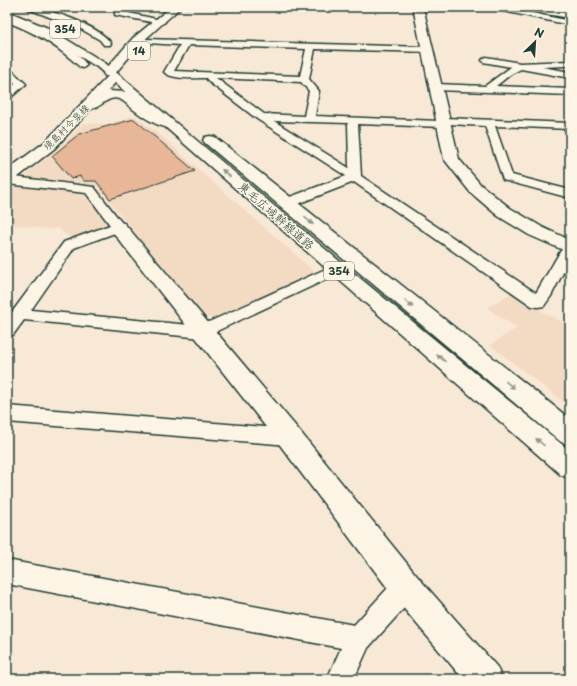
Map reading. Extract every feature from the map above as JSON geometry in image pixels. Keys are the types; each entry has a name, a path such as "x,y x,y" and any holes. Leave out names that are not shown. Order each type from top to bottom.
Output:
{"main road":[{"name":"354","path":"8,7 38,17 63,23 84,40"},
{"name":"14","path":"110,60 160,22 176,7"},
{"path":"418,7 452,159 460,172 474,188 505,214 538,234 570,248"},
{"path":"522,7 570,15"},
{"name":"東毛広域幹線道路","path":"8,19 44,29 61,38 102,65 110,60"},
{"name":"14","path":"110,60 147,41 160,22"},
{"name":"東毛広域幹線道路","path":"110,60 168,124 570,468"},
{"name":"東毛広域幹線道路","path":"110,60 570,434"},
{"name":"境島村今泉線","path":"9,177 50,145 73,122 110,60"},
{"name":"境島村今泉線","path":"9,177 110,60"},
{"path":"73,122 101,98 118,94 126,96 146,113 168,124"},
{"path":"118,227 289,438 406,587 485,679"}],"street":[{"path":"27,7 48,14 63,23 90,30 104,39 110,60"},
{"path":"124,7 118,13 160,22"},
{"path":"494,7 570,23"},
{"path":"48,14 63,9"},
{"path":"8,19 37,32 69,51 83,66"},
{"path":"147,41 427,50"},
{"path":"186,42 169,72 172,74 304,78"},
{"path":"309,118 314,91 304,78 311,46"},
{"path":"69,51 82,53"},
{"path":"486,60 511,61 520,66 570,75"},
{"path":"487,89 508,72 520,66 569,64"},
{"path":"7,71 21,84 7,96"},
{"path":"210,76 212,80 261,117 355,177 538,302 544,294 563,257 570,248"},
{"path":"436,87 570,92"},
{"path":"261,117 570,126"},
{"path":"353,120 355,177"},
{"path":"489,123 507,177 570,194"},
{"path":"7,331 69,245 118,227 90,190 9,177"},
{"path":"287,203 355,177"},
{"path":"19,314 202,332 337,269"},
{"path":"7,414 289,438"},
{"path":"7,572 359,639"},
{"path":"340,679 359,639 406,587"}],"shaded area":[{"path":"135,116 160,135 317,274 218,320 203,316 96,185 27,177 28,173 65,143 83,123 106,124"},
{"path":"19,187 78,192 83,194 108,224 104,229 72,239 58,228 51,229 7,224 7,194 13,188"},
{"path":"513,292 543,312 570,326 570,407 490,345 517,328 487,308"}],"building":[{"path":"134,119 195,171 110,199 96,181 84,181 80,176 71,179 52,156 79,134"}]}
